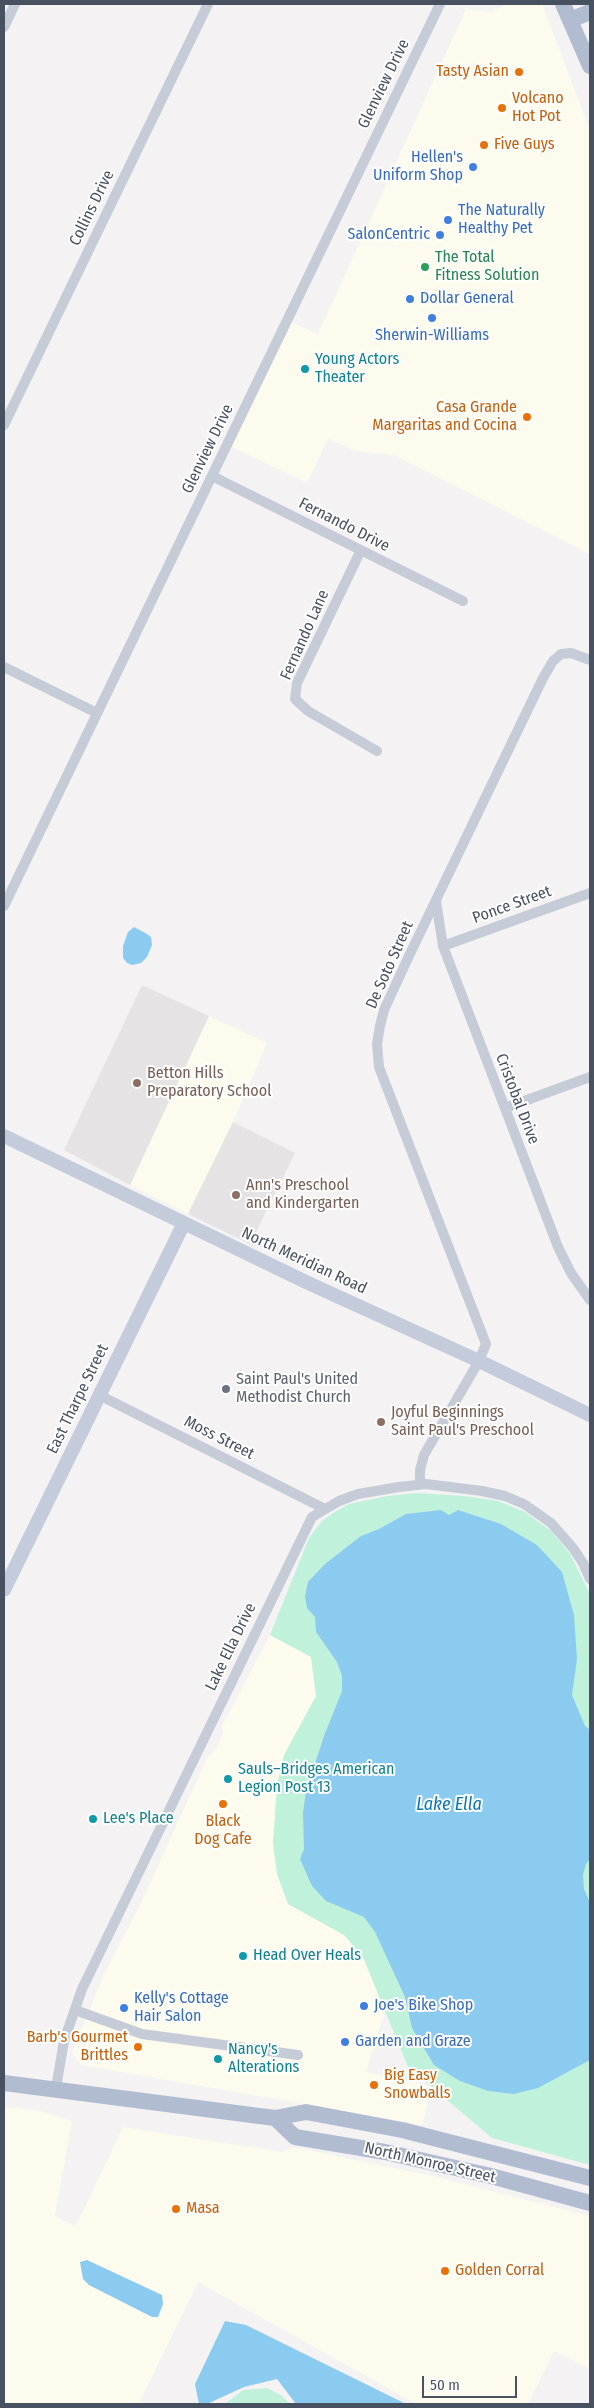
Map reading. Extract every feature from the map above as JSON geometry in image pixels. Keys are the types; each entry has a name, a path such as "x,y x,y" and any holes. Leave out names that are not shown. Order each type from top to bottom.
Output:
{"main road":[{"path":"563,4 590,66"},
{"path":"570,20 590,12"},
{"name":"North Meridian Road","path":"4,1136 306,1282 479,1361 590,1415"},
{"name":"East Tharpe Street","path":"4,1590 184,1223"},
{"name":"North Monroe Street","path":"4,2083 56,2088 275,2118 306,2112 402,2130 590,2178"},
{"name":"North Monroe Street","path":"275,2118 295,2137 385,2152 491,2176 585,2201"},
{"path":"585,2201 590,2178"}],"street":[{"path":"4,27 15,4"},
{"name":"Collins Drive","path":"4,426 208,4"},
{"name":"Glenview Drive","path":"4,906 440,4"},
{"name":"Fernando Drive","path":"212,476 463,601"},
{"name":"Fernando Lane","path":"361,550 297,683 295,700 308,711 377,751"},
{"name":"De Soto Street","path":"420,1484 420,1470 428,1448 479,1361 486,1344 379,1067 377,1050 384,1010 543,678 553,661 561,654 571,653 590,660"},
{"path":"4,667 97,713"},
{"name":"Ponce Street","path":"443,946 590,893"},
{"name":"Cristobal Drive","path":"436,901 443,946 558,1247 571,1273 590,1300"},
{"path":"505,1108 590,1077"},
{"name":"Moss Street","path":"99,1394 325,1509"},
{"name":"Lake Ella Drive","path":"56,2088 64,2041 82,1989 299,1540 312,1517 358,1494 420,1484 448,1485 505,1496 524,1504 551,1523 584,1563 590,1579"},
{"path":"75,2010 142,2034 298,2054"}],"shaded area":[{"path":"506,4 542,4 590,130 590,554 394,455 356,451 328,439 307,483 232,447 292,322 318,334 466,9 491,12"},
{"name":"Betton Hills Preparatory School","path":"142,985 209,1016 130,1185 64,1150"},
{"path":"209,1016 267,1043 233,1122 188,1214 130,1185"},
{"name":"Ann's Preschool and Kindergarten","path":"233,1122 295,1153 250,1244 188,1214"},
{"path":"270,1635 311,1657 316,1696 284,1755 277,1785 273,1844 288,1904 344,1935 363,1957 379,1996 384,2015 366,2072 430,2086 423,2125 81,2065 72,2053 103,1976 141,1903 207,1758 216,1749 223,1733 222,1726"},
{"path":"4,2107 37,2110 72,2121 55,2216 76,2226 123,2127 282,2152 293,2147 433,2176 590,2216 590,2369 554,2351 528,2404 416,2404 198,2282 139,2404 4,2404"}],"green space":[{"name":"Lake Ella","path":"417,1493 464,1496 498,1501 525,1512 551,1531 570,1554 589,1592 590,2165 492,2138 408,2067 363,1957 344,1935 288,1904 277,1874 273,1844 277,1785 284,1755 316,1696 311,1657 270,1635 309,1538 322,1521 349,1504 387,1496"},
{"path":"267,2388 281,2395 290,2404 225,2404 243,2390"}],"water":[{"path":"134,927 151,937 152,945 147,957 141,963 132,965 123,958 123,946 128,932"},
{"name":"Lake Ella","path":"441,1510 449,1515 458,1510 501,1524 537,1545 562,1572 574,1615 577,1659 572,1695 585,1726 590,1730 590,1859 586,1864 583,1875 584,1889 590,1903 590,2060 538,2088 514,2094 488,2091 460,2081 434,2065 412,2028 405,1997 375,1932 364,1917 326,1901 312,1886 300,1859 304,1849 303,1813 306,1791 324,1736 342,1691 342,1676 337,1662 316,1632 315,1617 307,1608 305,1596 308,1582 325,1564 361,1536 379,1529 406,1514"},
{"path":"87,2260 162,2295 163,2304 158,2317 152,2317 89,2285 83,2279 80,2262"},
{"path":"225,2321 246,2325 406,2404 296,2404 277,2379 244,2387 207,2404 199,2404 195,2384"}],"place":[{"name":"Tasty Asian","path":"519,72"},
{"name":"Volcano Hot Pot","path":"502,108"},
{"name":"Five Guys","path":"484,145"},
{"name":"Hellen's Uniform Shop","path":"473,167"},
{"name":"The Naturally Healthy Pet","path":"448,220"},
{"name":"SalonCentric","path":"440,235"},
{"name":"The Total Fitness Solution","path":"425,267"},
{"name":"Dollar General","path":"410,299"},
{"name":"Sherwin-Williams","path":"432,318"},
{"name":"Young Actors Theater","path":"305,369"},
{"name":"Casa Grande Margaritas and Cocina","path":"527,417"},
{"name":"Betton Hills Preparatory School","path":"137,1083"},
{"name":"Ann's Preschool and Kindergarten","path":"236,1195"},
{"name":"Saint Paul's United Methodist Church","path":"226,1389"},
{"name":"Joyful Beginnings Saint Paul's Preschool","path":"381,1422"},
{"name":"Sauls–Bridges American Legion Post 13","path":"228,1779"},
{"name":"Black Dog Cafe","path":"223,1804"},
{"name":"Lee's Place","path":"93,1819"},
{"name":"Head Over Heals","path":"243,1956"},
{"name":"Joe's Bike Shop","path":"364,2006"},
{"name":"Kelly's Cottage Hair Salon","path":"124,2008"},
{"name":"Garden and Graze","path":"345,2042"},
{"name":"Barb's Gourmet Brittles","path":"138,2047"},
{"name":"Nancy's Alterations","path":"218,2059"},
{"name":"Big Easy Snowballs","path":"374,2085"},
{"name":"Masa","path":"176,2209"},
{"name":"Golden Corral","path":"445,2271"}]}
